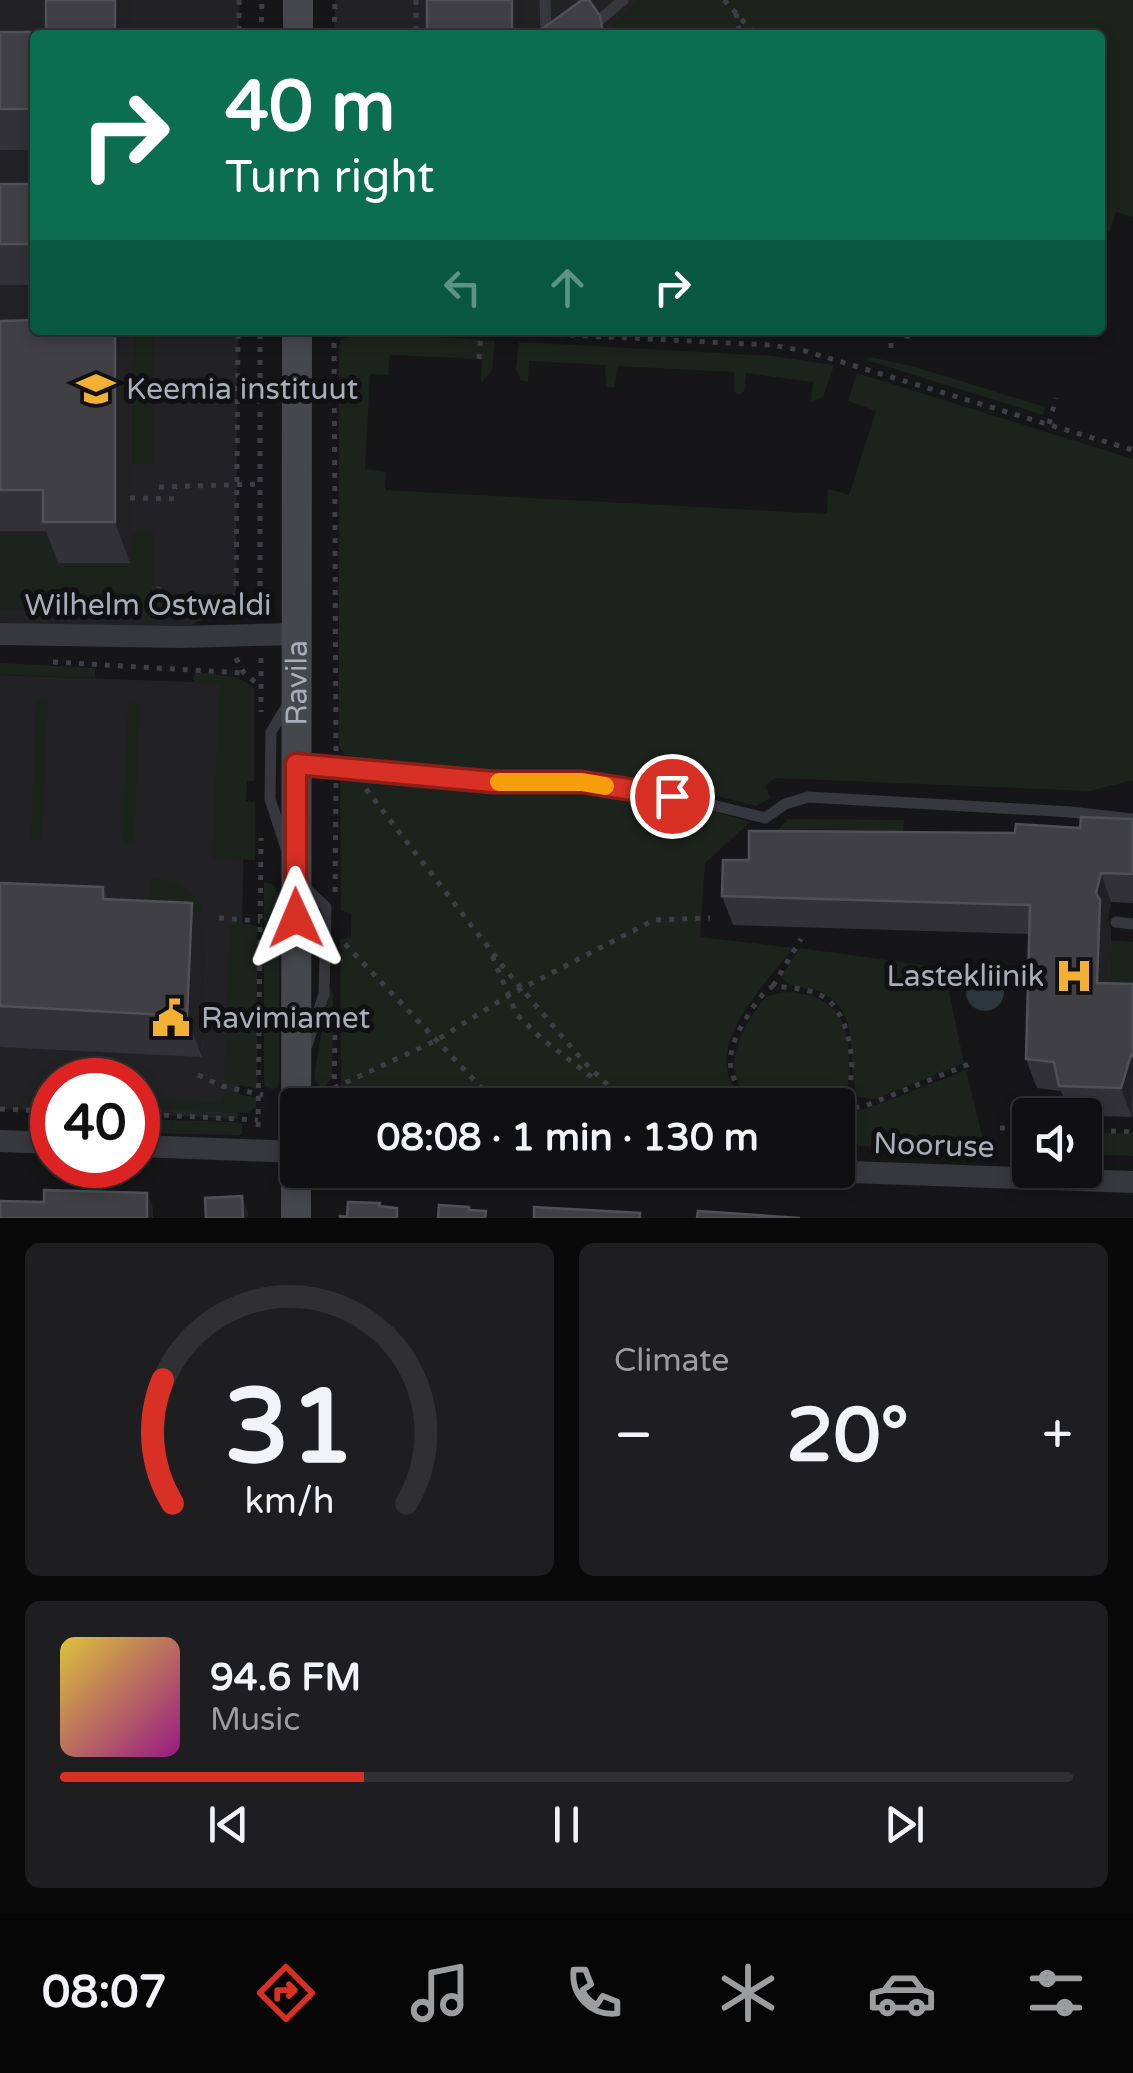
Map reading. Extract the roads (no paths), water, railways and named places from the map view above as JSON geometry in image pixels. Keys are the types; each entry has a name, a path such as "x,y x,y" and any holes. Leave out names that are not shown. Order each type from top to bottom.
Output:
{"street":[{"path":"298,0 298,30"},
{"name":"Ravila","path":"296,1088 297,335"},
{"name":"Wilhelm Ostwaldi","path":"0,634 296,634"},
{"path":"0,1141 30,1142"},
{"path":"160,1147 280,1151"},
{"name":"Nooruse","path":"855,1172 1133,1182"},
{"name":"Ravila","path":"296,1188 296,1218"}],"lane":[{"path":"545,0 546,30"},
{"path":"588,30 623,0"},
{"path":"295,879 270,799 271,732 296,692"},
{"path":"296,764 493,782 582,782 672,796 766,818 785,804 808,797 1072,812 1133,820"},
{"path":"1116,922 1133,924"}],"place":[{"name":"Keemia instituut","path":"96,389"},
{"name":"Lastekliinik","path":"1074,976"},
{"name":"Ravimiamet","path":"171,1018"}]}
